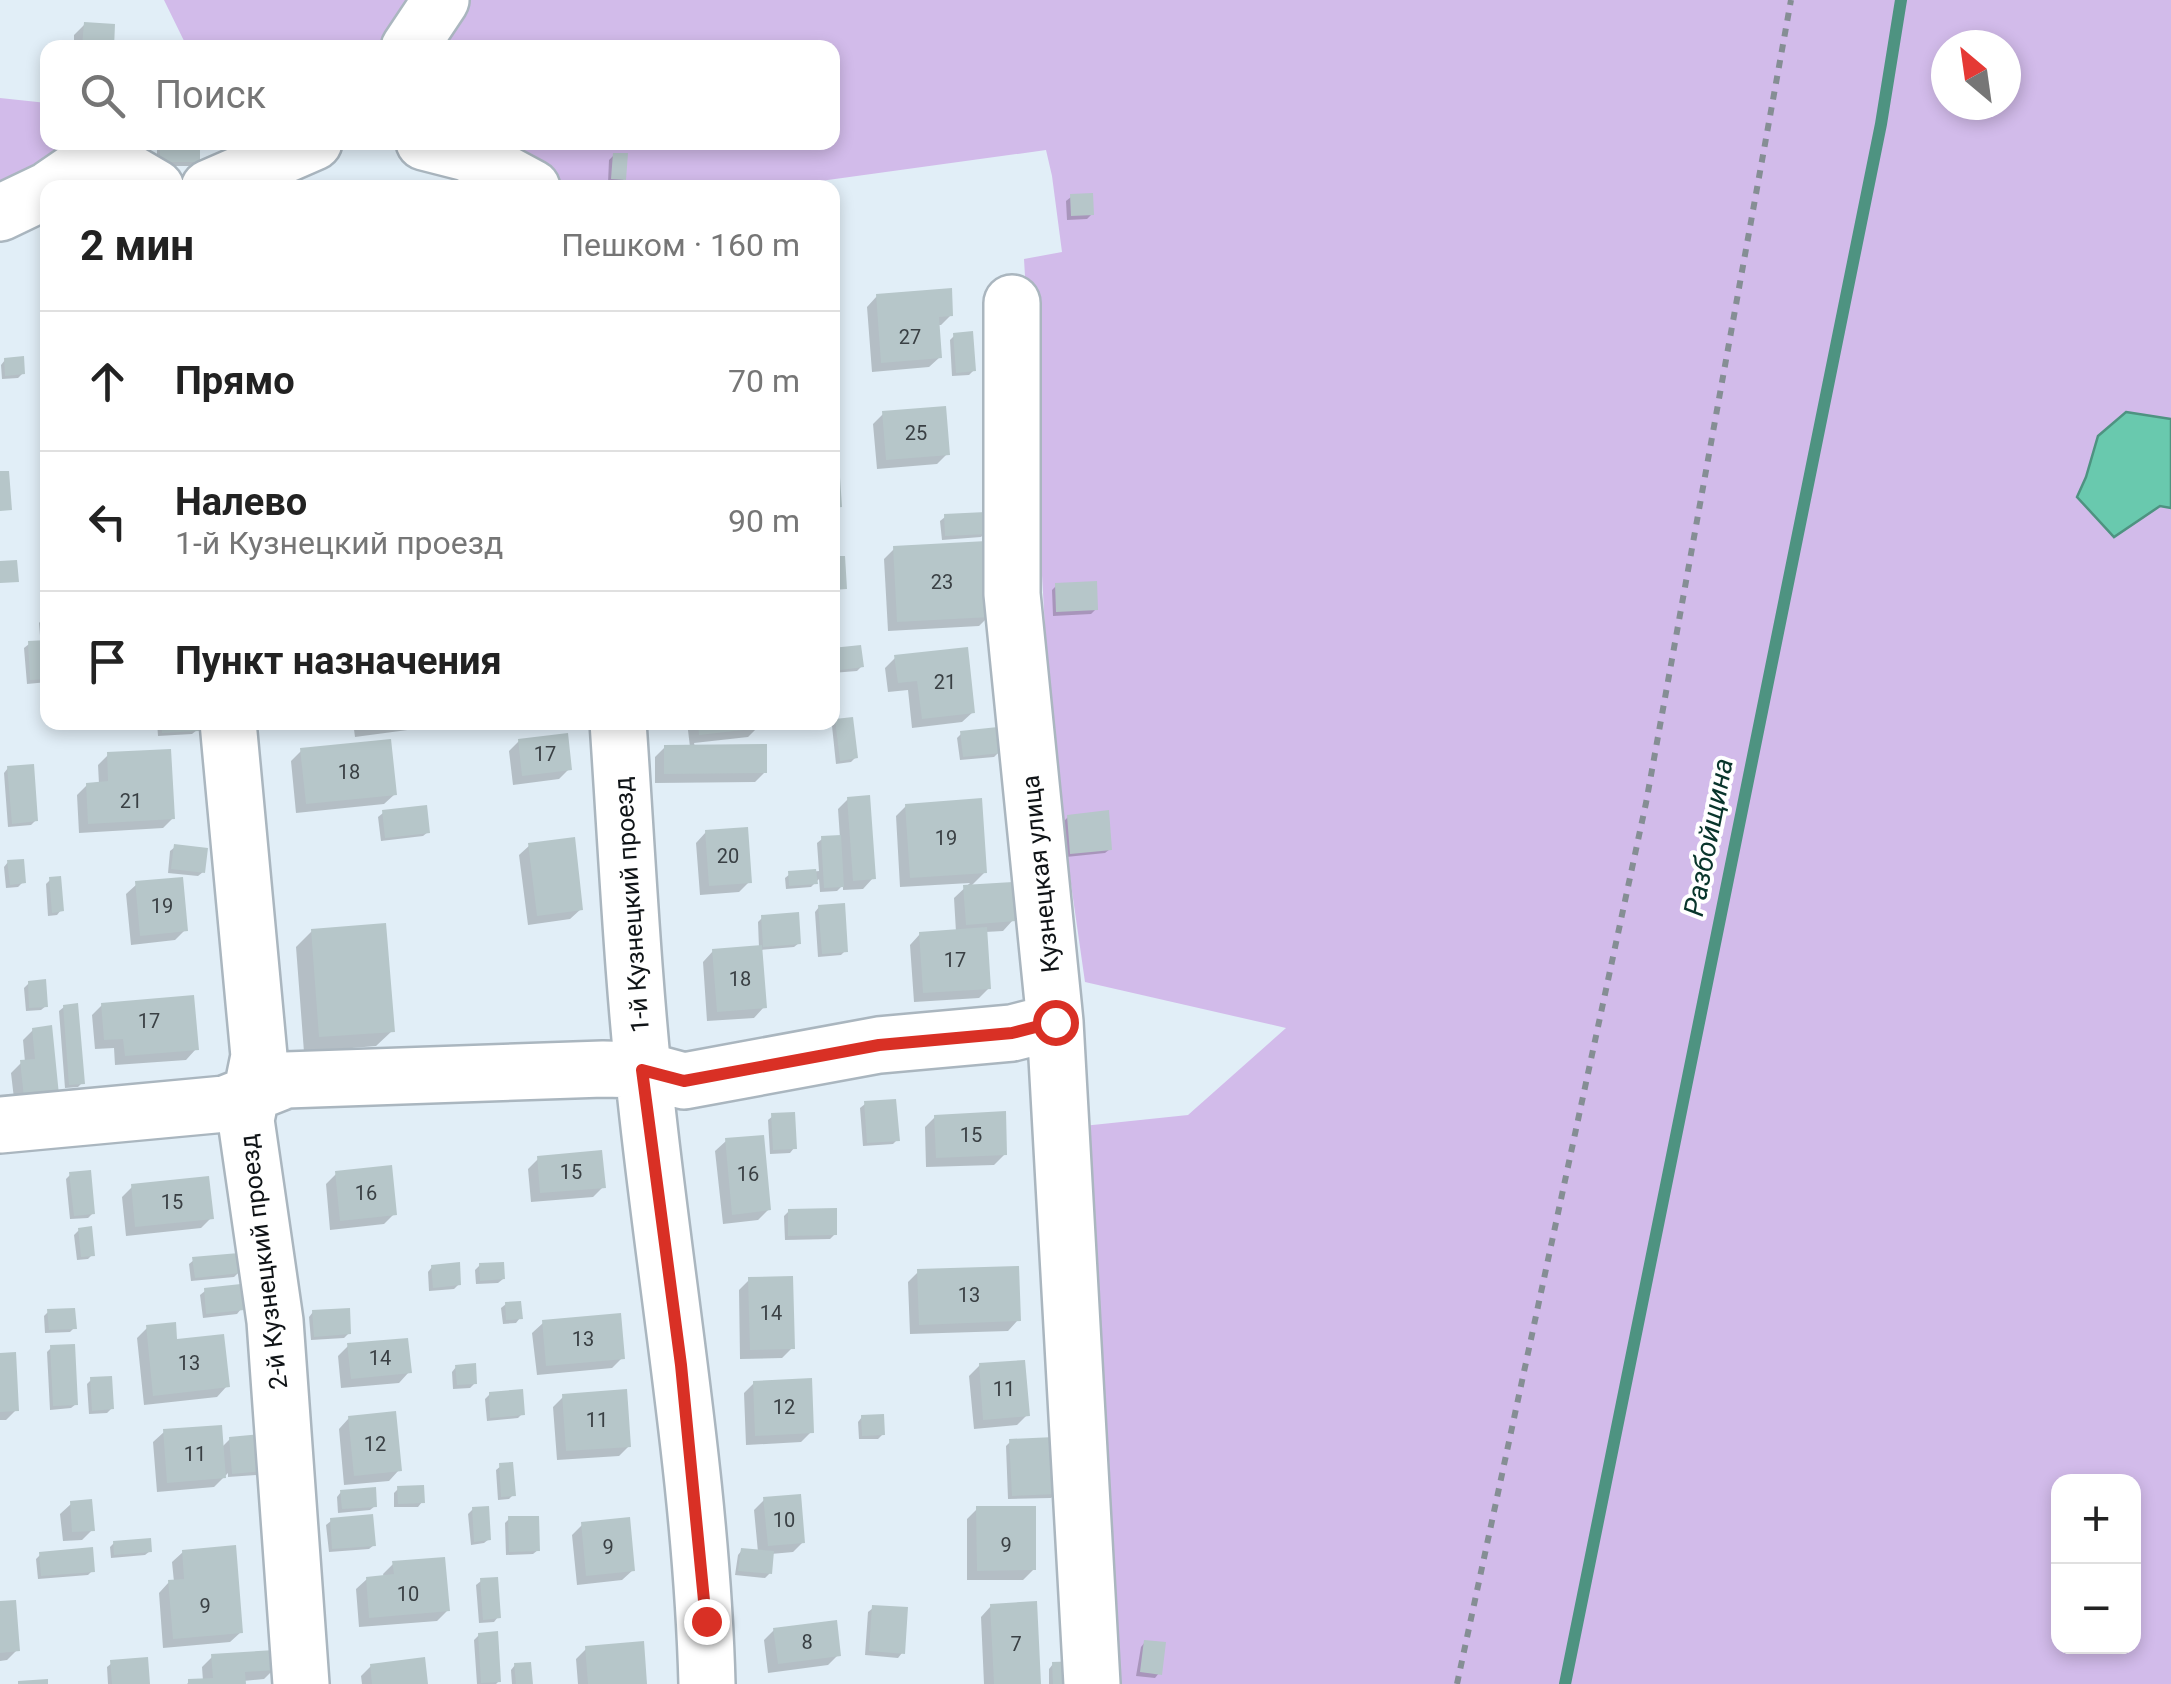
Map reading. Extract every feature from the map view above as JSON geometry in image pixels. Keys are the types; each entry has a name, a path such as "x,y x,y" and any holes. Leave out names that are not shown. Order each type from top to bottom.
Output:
{"street":[{"path":"414,40 441,0"},
{"path":"227,180 296,150"},
{"path":"453,150 517,180"},
{"path":"61,180 82,166 127,172 142,180"},
{"path":"0,213 40,193"},
{"name":"Кузнецкая улица","path":"1012,303 1012,594 1055,1022 1092,1684"},
{"name":"2-й Кузнецкий проезд","path":"229,730 260,1056 246,1120 274,1321 301,1684"},
{"name":"1-й Кузнецкий проезд","path":"619,730 642,1070 681,1365 706,1621 707,1684"},
{"path":"0,1125 225,1104 286,1080 642,1070 684,1081 879,1045 1012,1033 1055,1022"}],"path":[{"path":"1457,1684 1646,803 1790,0"}],"shaded area":[{"path":"164,0 2171,0 2171,1684 1119,1684 1083,1126 1188,1115 1286,1028 1085,982 1052,751 1024,259 1062,252 1046,150 828,180 529,180 480,150 840,150 840,40 184,40"},
{"path":"0,98 40,102 40,150 102,150 59,180 40,180 40,223 0,231"},
{"path":"2126,412 2171,419 2171,508 2160,506 2114,537 2077,497 2098,436"}],"building":[{"path":"84,22 115,24 114,40 83,40"},
{"path":"160,150 200,150 200,162 160,162"},
{"path":"613,153 628,153 626,180 611,179"},
{"path":"1093,193 1094,215 1071,216 1070,194"},
{"path":"952,288 953,316 939,317 942,358 881,363 876,294"},
{"path":"973,331 976,371 956,373 953,333"},
{"path":"24,356 25,374 5,376 4,358"},
{"path":"946,406 950,455 886,460 882,411"},
{"path":"0,471 9,471 12,510 0,511"},
{"path":"986,512 988,534 945,536 944,514"},
{"path":"987,541 991,617 897,622 893,546"},
{"path":"840,556 845,556 847,589 840,589"},
{"path":"17,560 19,582 0,583 0,561"},
{"path":"1097,581 1098,610 1056,612 1055,583"},
{"path":"40,640 40,679 30,680 28,641"},
{"path":"861,645 864,667 840,670 840,647"},
{"path":"968,647 975,713 922,719 917,681 898,683 894,655"},
{"path":"853,717 858,758 840,761 836,730 840,730 840,718"},
{"path":"998,727 1002,753 963,757 960,731"},
{"path":"162,730 199,730 199,731"},
{"path":"699,730 743,730 699,735"},
{"path":"568,733 572,770 522,776 518,739"},
{"path":"391,739 397,795 306,804 300,748"},
{"path":"767,744 767,773 664,774 664,745"},
{"path":"171,749 175,819 88,824 86,783 108,781 107,752"},
{"path":"34,764 38,821 12,824 7,766"},
{"path":"870,795 876,879 853,881 847,797"},
{"path":"982,798 987,873 910,878 905,804"},
{"path":"427,805 430,833 385,838 382,810"},
{"path":"1109,810 1112,850 1070,854 1067,815"},
{"path":"748,827 752,883 709,886 705,830"},
{"path":"841,835 844,887 824,888 821,836"},
{"path":"575,837 583,910 537,916 528,843"},
{"path":"174,844 208,848 205,873 171,869"},
{"path":"24,859 26,883 10,885 7,860"},
{"path":"816,869 818,884 789,886 788,871"},
{"path":"61,876 64,911 52,913 49,877"},
{"path":"183,877 188,931 140,936 135,881"},
{"path":"1013,882 1016,921 966,925 963,885"},
{"path":"845,903 848,952 822,954 818,905"},
{"path":"799,912 801,944 763,947 761,915"},
{"path":"386,923 395,1032 319,1037 311,929"},
{"path":"987,927 991,989 923,993 919,932"},
{"path":"762,945 767,1008 717,1012 712,949"},
{"path":"46,979 48,1007 29,1008 28,981"},
{"path":"194,995 199,1050 125,1056 123,1039 104,1040 101,1003"},
{"path":"78,1003 85,1084 69,1085 63,1005"},
{"path":"52,1025 59,1095 24,1098 20,1060 35,1059 32,1028"},
{"path":"896,1099 900,1141 867,1143 864,1101"},
{"path":"1006,1111 1007,1155 936,1158 934,1115"},
{"path":"795,1112 797,1149 773,1150 771,1113"},
{"path":"764,1135 771,1210 732,1215 725,1138"},
{"path":"602,1150 606,1188 540,1193 537,1156"},
{"path":"392,1165 397,1215 340,1221 335,1171"},
{"path":"91,1170 95,1214 74,1216 69,1172"},
{"path":"209,1176 214,1219 135,1227 131,1184"},
{"path":"837,1208 837,1235 788,1236 788,1209"},
{"path":"92,1226 95,1256 81,1257 78,1228"},
{"path":"239,1253 241,1273 195,1278 192,1257"},
{"path":"460,1262 461,1285 433,1288 431,1265"},
{"path":"504,1262 505,1279 480,1281 479,1263"},
{"path":"1019,1266 1021,1321 919,1325 917,1269"},
{"path":"793,1276 795,1349 750,1350 748,1277"},
{"path":"241,1284 244,1310 206,1314 204,1288"},
{"path":"521,1301 523,1319 506,1320 505,1302"},
{"path":"75,1308 77,1329 49,1330 47,1309"},
{"path":"350,1308 351,1334 314,1337 312,1310"},
{"path":"621,1313 625,1359 546,1366 542,1320"},
{"path":"176,1322 177,1339 224,1334 230,1387 153,1396 146,1325"},
{"path":"408,1338 412,1373 351,1379 347,1343"},
{"path":"75,1344 78,1405 53,1406 50,1345"},
{"path":"16,1352 19,1411 0,1412 0,1353"},
{"path":"1025,1360 1030,1416 983,1420 979,1363"},
{"path":"476,1363 477,1384 457,1385 455,1365"},
{"path":"112,1376 114,1409 92,1411 90,1377"},
{"path":"812,1378 814,1433 755,1436 753,1381"},
{"path":"523,1389 525,1415 490,1418 489,1392"},
{"path":"627,1389 631,1447 566,1451 562,1394"},
{"path":"396,1411 402,1471 354,1476 348,1416"},
{"path":"884,1414 885,1435 862,1436 861,1415"},
{"path":"222,1425 226,1478 167,1483 163,1429"},
{"path":"261,1434 264,1471 232,1474 229,1437"},
{"path":"1055,1437 1058,1494 1012,1496 1009,1439"},
{"path":"513,1462 516,1496 501,1497 499,1463"},
{"path":"424,1485 425,1503 398,1504 397,1486"},
{"path":"376,1487 377,1507 342,1509 340,1490"},
{"path":"801,1494 805,1543 768,1546 763,1497"},
{"path":"92,1499 95,1531 72,1532 70,1501"},
{"path":"489,1506 491,1540 474,1542 472,1507"},
{"path":"976,1506 1036,1506 1036,1570 977,1571"},
{"path":"373,1514 376,1546 332,1549 330,1518"},
{"path":"508,1516 539,1516 540,1551 509,1552"},
{"path":"630,1517 635,1571 586,1576 581,1522"},
{"path":"151,1538 152,1552 114,1555 113,1541"},
{"path":"236,1545 243,1633 173,1639 168,1580 184,1579 182,1550"},
{"path":"93,1547 95,1572 41,1576 39,1552"},
{"path":"741,1548 774,1551 772,1574 738,1571"},
{"path":"445,1557 450,1611 369,1618 366,1577 394,1574 392,1561"},
{"path":"498,1577 501,1618 483,1620 480,1578"},
{"path":"16,1600 20,1651 0,1653 0,1601"},
{"path":"1037,1601 1041,1684 994,1684 990,1604"},
{"path":"872,1605 908,1607 905,1654 869,1651"},
{"path":"837,1620 841,1656 778,1664 773,1628"},
{"path":"498,1631 501,1682 481,1683 478,1633"},
{"path":"1144,1640 1166,1642 1162,1675 1140,1672"},
{"path":"644,1641 647,1684 588,1684 585,1646"},
{"path":"275,1650 276,1670 245,1672 246,1684 188,1684 188,1679 213,1678 211,1654"},
{"path":"148,1657 150,1684 112,1684 110,1660"},
{"path":"425,1657 428,1684 372,1684 370,1664"},
{"path":"1080,1661 1081,1684 1053,1684 1052,1662"},
{"path":"531,1662 533,1684 516,1684 514,1663"},
{"path":"48,1679 48,1684 18,1684 18,1681"}],"waterway":[{"name":"Разбойщина","path":"1565,1684 1881,124 1901,0"}],"route":[{"path":"706,1621 681,1365 642,1070 684,1081 879,1045 1012,1033 1055,1022"}]}
